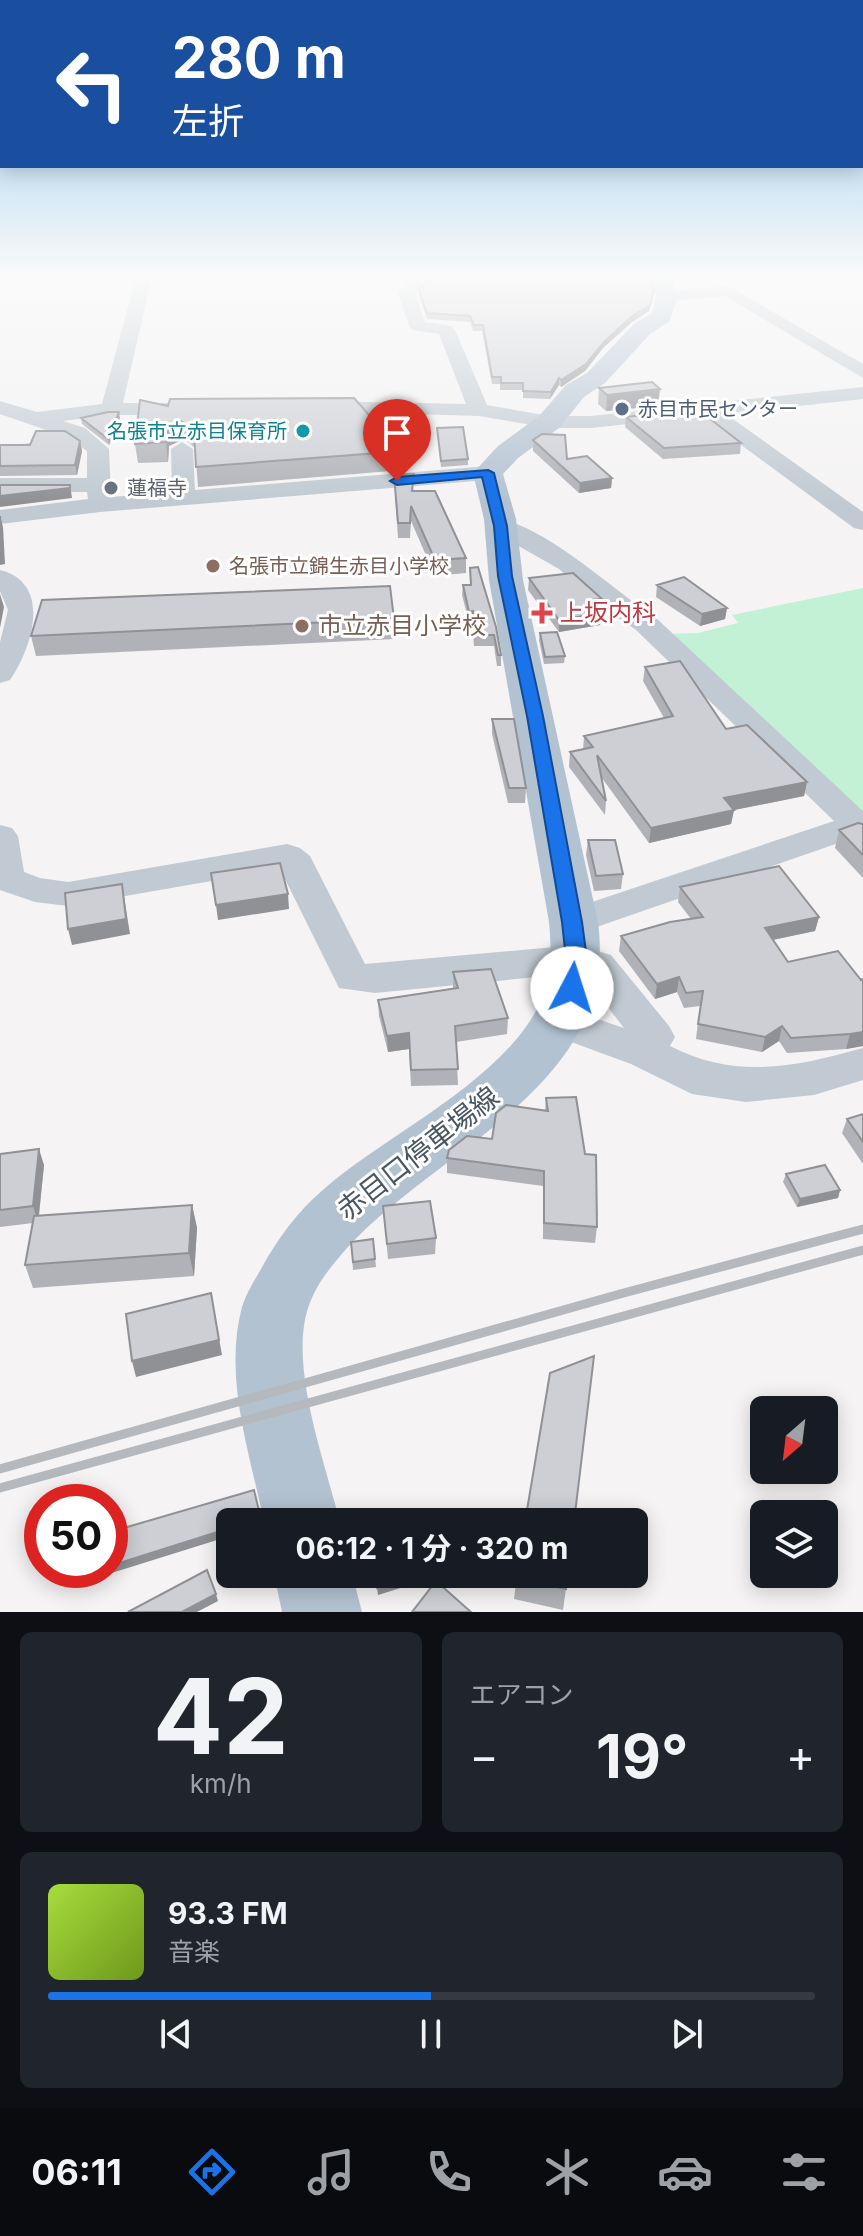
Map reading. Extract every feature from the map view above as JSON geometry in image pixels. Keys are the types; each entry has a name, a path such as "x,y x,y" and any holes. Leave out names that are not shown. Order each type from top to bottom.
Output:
{"main road":[{"path":"574,940 535,716 505,576 501,526 488,473 508,452 549,422 575,391 596,378 620,352"},
{"name":"赤目口停車場線","path":"299,1508 268,1371 266,1347 275,1306 286,1280 335,1215 504,1087 559,1021 572,988 574,940"},
{"path":"316,1588 322,1612"}],"street":[{"path":"111,409 125,352"},
{"path":"455,352 479,410"},
{"path":"830,352 863,372"},
{"path":"295,408 479,410 549,422 591,422 863,393"},
{"path":"0,407 77,433 98,449 99,495"},
{"path":"36,418 111,409 203,408"},
{"path":"708,411 863,523"},
{"path":"182,449 184,498"},
{"path":"0,485 99,495 184,498 488,473"},
{"path":"0,517 99,495"},
{"path":"0,836 7,879 35,890 68,894 287,856 297,864 353,978 375,979 574,940 861,826 645,623 611,601 568,564 501,526"},
{"path":"0,578 17,593 22,613 21,627 0,674"},
{"path":"574,940 654,1037 646,1053"},
{"path":"559,1021 646,1053 692,1077 746,1085 814,1078 863,1064"}],"green space":[{"path":"863,588 863,810 855,814 664,634 698,633 738,623 732,615"}],"building":[{"path":"488,352 596,352 586,364 561,380 559,378 551,392 523,391 523,383 501,383 501,377 492,377"},
{"path":"652,382 660,389 607,395 599,388"},
{"path":"354,398 384,432 391,452 196,467 194,430 181,421 167,428 166,442 135,444 140,400 168,406 170,399"},
{"path":"677,411 680,414 700,411 741,443 664,448 626,417"},
{"path":"119,412 108,439 81,418"},
{"path":"463,427 468,459 441,461 437,428"},
{"path":"36,431 65,431 80,441 75,465 0,466 0,445 30,445"},
{"path":"542,434 565,435 567,459 587,456 612,478 580,483 533,440"},
{"path":"414,474 412,491 435,491 466,558 435,560 411,506 410,523 398,523 394,475"},
{"path":"0,485 70,485 70,488 0,496"},
{"path":"478,567 501,655 498,655 494,635 474,635 473,611 469,612 463,585 471,585 470,568"},
{"path":"573,573 602,599 591,600 602,613 559,620 529,578"},
{"path":"684,577 727,608 702,614 657,585"},
{"path":"390,586 394,619 31,636 42,600"},
{"path":"557,632 565,656 545,657 540,633"},
{"path":"680,661 726,729 747,725 807,782 724,798 734,810 651,828 597,755 606,801 570,752 593,747 584,736 673,716 645,667"},
{"path":"492,719 514,719 526,788 509,788"},
{"path":"863,824 863,855 839,830"},
{"path":"588,840 615,840 623,874 596,876"},
{"path":"280,863 288,894 216,905 211,873"},
{"path":"779,866 819,917 765,928 788,962 838,951 863,979 863,1032 791,1038 782,1026 765,1037 698,1024 703,991 686,993 679,977 657,984 621,936 670,922 703,917 680,887"},
{"path":"122,884 126,919 68,929 65,893"},
{"path":"491,969 508,1018 455,1026 458,1069 411,1070 409,1033 387,1036 378,1000 458,988 453,972"},
{"path":"576,1097 585,1154 596,1155 597,1227 544,1223 544,1171 447,1158 449,1150 467,1136 492,1139 496,1113 506,1105 548,1111 546,1098"},
{"path":"863,1114 863,1142 847,1119"},
{"path":"39,1149 33,1206 0,1210 0,1154"},
{"path":"825,1165 840,1190 800,1199 786,1174"},
{"path":"430,1201 436,1238 387,1244 383,1206"},
{"path":"192,1205 189,1253 25,1265 34,1216"},
{"path":"373,1239 375,1259 353,1262 351,1242"},
{"path":"211,1293 219,1340 132,1361 126,1314"},
{"path":"594,1356 576,1508 527,1508 550,1373"},
{"path":"254,1490 258,1508 216,1508 216,1532 128,1560 128,1527"},
{"path":"207,1570 216,1594 182,1612 128,1612"},
{"path":"431,1588 444,1588 471,1612 412,1612"}],"railway":[{"path":"0,1469 620,1294 863,1229"},
{"path":"0,1488 863,1250"}],"place":[{"name":"赤目市民センター","path":"622,409"},
{"name":"名張市立赤目保育所","path":"303,431"},
{"name":"蓮福寺","path":"111,488"},
{"name":"名張市立錦生赤目小学校","path":"213,566"},
{"name":"上坂内科","path":"542,613"},
{"name":"市立赤目小学校","path":"302,626"}],"route":[{"path":"397,481 488,473 501,526 505,576 535,716 572,922 577,959 572,988"}]}
